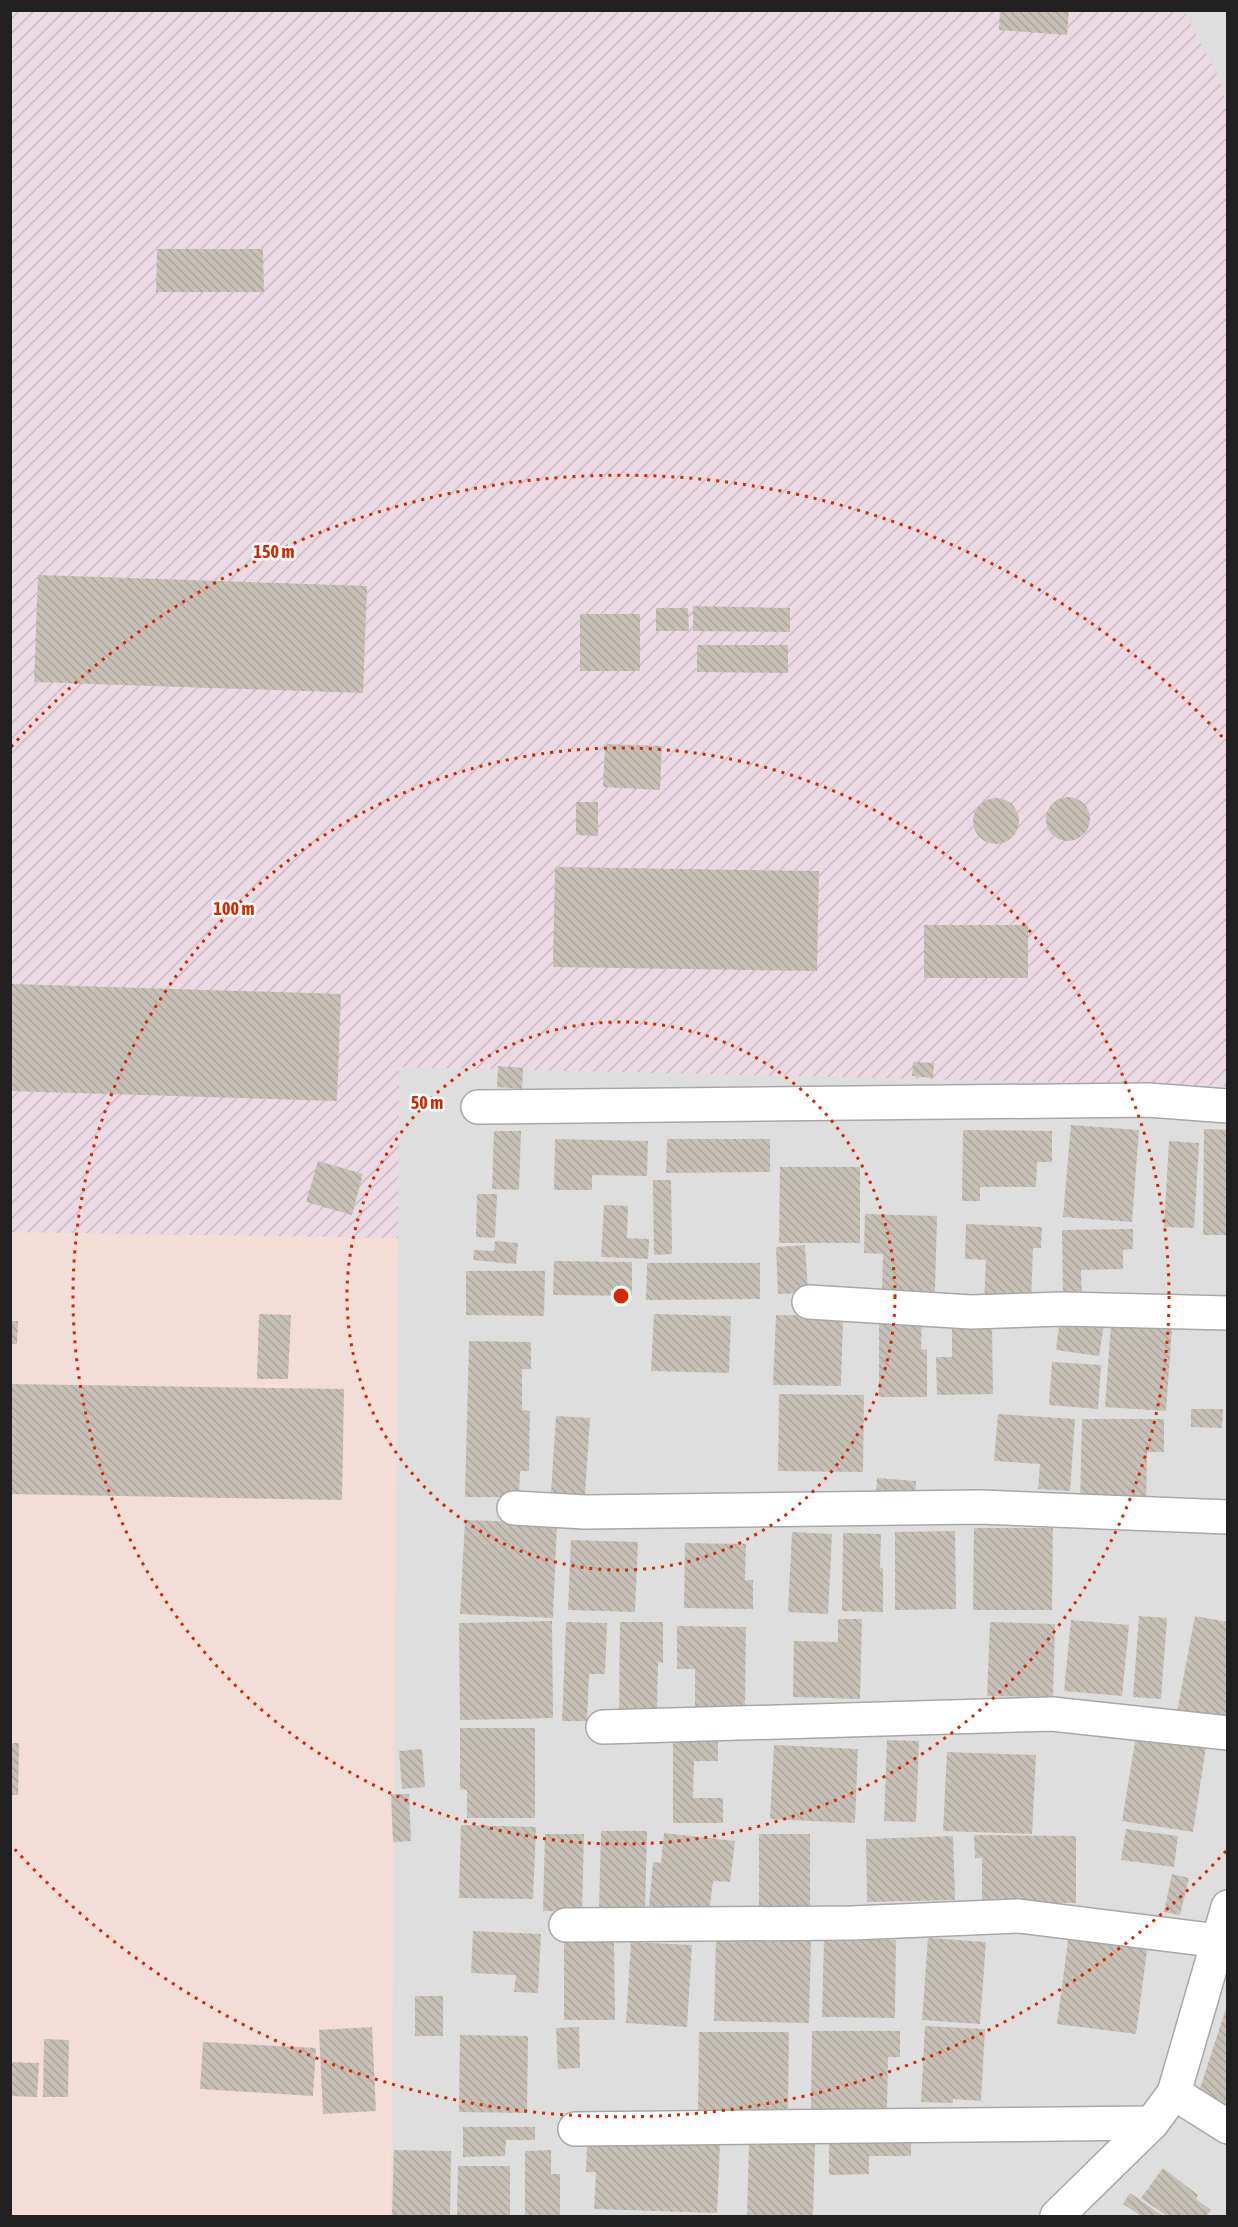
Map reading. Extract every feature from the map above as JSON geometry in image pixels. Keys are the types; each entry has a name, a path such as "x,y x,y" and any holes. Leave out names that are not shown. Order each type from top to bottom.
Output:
{"street":[{"path":"478,1107 1136,1100 1227,1106"},
{"path":"809,1302 971,1312 1063,1309 1227,1313"},
{"path":"514,1508 585,1512 980,1507 1227,1517"},
{"path":"603,1727 1052,1714 1227,1733"},
{"path":"1057,2217 1152,2123 1174,2093 1227,1907"},
{"path":"566,1925 852,1923 1019,1916 1219,1941"},
{"path":"1174,2093 1227,2127"},
{"path":"575,2129 1152,2123"}],"shaded area":[{"path":"11,11 1227,11 1227,2216 11,2216"},
{"path":"11,11 1184,11 1218,76 1228,109 1227,1086 399,1067 398,1238 11,1232"},
{"path":"11,1232 398,1238 391,2216 11,2216"}],"building":[{"path":"1000,10 1069,10 1067,35 999,30"},
{"path":"157,249 263,249 264,292 156,292"},
{"path":"38,575 367,586 363,693 34,682"},
{"path":"693,606 790,608 790,632 693,631"},
{"path":"656,608 688,608 689,631 656,631"},
{"path":"580,614 640,614 640,671 580,671"},
{"path":"697,645 788,645 788,673 697,672"},
{"path":"605,744 662,746 660,790 603,787"},
{"path":"1068,797 1077,798 1084,803 1089,810 1089,828 1084,835 1077,840 1068,841 1059,840 1052,835 1047,828 1046,819 1047,810 1052,803 1059,798"},
{"path":"996,798 1005,799 1012,805 1018,812 1018,830 1012,837 1005,843 996,844 987,843 980,837 974,830 973,821 974,812 980,805 987,799"},
{"path":"576,802 598,802 598,836 576,835"},
{"path":"555,867 819,871 817,971 553,967"},
{"path":"924,925 1028,925 1028,978 924,978"},
{"path":"12,984 341,994 337,1101 10,1091"},
{"path":"913,1062 934,1063 933,1078 912,1076"},
{"path":"498,1066 523,1068 522,1089 497,1087"},
{"path":"1071,1125 1139,1130 1132,1222 1063,1217"},
{"path":"1204,1129 1228,1130 1228,1235 1203,1235"},
{"path":"963,1130 1052,1131 1052,1162 1037,1162 1036,1187 980,1187 980,1201 962,1201"},
{"path":"494,1131 521,1131 519,1190 492,1189"},
{"path":"555,1139 648,1141 647,1176 592,1175 592,1190 554,1190"},
{"path":"667,1139 770,1139 770,1172 666,1173"},
{"path":"1169,1141 1199,1143 1194,1228 1164,1227"},
{"path":"318,1161 363,1174 352,1215 306,1202"},
{"path":"780,1167 860,1167 860,1243 779,1243"},
{"path":"653,1180 671,1180 672,1254 654,1255"},
{"path":"477,1194 497,1194 495,1238 476,1237"},
{"path":"604,1205 628,1206 627,1238 649,1239 648,1259 601,1257"},
{"path":"865,1214 937,1216 935,1292 882,1290 883,1254 864,1253"},
{"path":"966,1224 1042,1227 1041,1248 1033,1248 1031,1306 984,1304 986,1260 965,1259"},
{"path":"1133,1229 1133,1249 1123,1250 1123,1269 1081,1270 1082,1299 1063,1299 1062,1230"},
{"path":"495,1241 518,1243 516,1264 473,1260 474,1250 494,1251"},
{"path":"805,1245 808,1293 778,1294 776,1247"},
{"path":"554,1261 632,1262 632,1296 553,1295"},
{"path":"647,1263 760,1263 760,1299 646,1300"},
{"path":"466,1271 545,1271 544,1316 466,1315"},
{"path":"259,1314 291,1315 288,1379 257,1379"},
{"path":"654,1314 731,1316 729,1373 651,1371"},
{"path":"776,1315 843,1316 841,1386 773,1385"},
{"path":"1060,1318 1104,1324 1099,1356 1056,1350"},
{"path":"10,1321 18,1321 17,1344 10,1344"},
{"path":"879,1322 922,1322 921,1349 927,1350 927,1397 879,1397"},
{"path":"1111,1324 1172,1328 1166,1411 1105,1407"},
{"path":"952,1325 992,1325 993,1394 937,1395 936,1357 952,1357"},
{"path":"469,1341 531,1342 531,1369 522,1369 522,1410 530,1411 529,1471 520,1471 519,1497 465,1497"},
{"path":"1052,1362 1101,1365 1098,1409 1049,1405"},
{"path":"10,1384 344,1389 342,1500 10,1494"},
{"path":"779,1394 864,1395 863,1472 778,1471"},
{"path":"1191,1409 1223,1409 1222,1428 1191,1427"},
{"path":"998,1414 1075,1419 1070,1491 1038,1489 1040,1464 994,1461"},
{"path":"556,1416 590,1418 585,1495 551,1493"},
{"path":"1082,1419 1164,1419 1164,1452 1147,1452 1146,1505 1080,1504"},
{"path":"877,1478 916,1481 915,1498 876,1496"},
{"path":"465,1520 557,1523 553,1618 460,1614"},
{"path":"974,1528 1053,1528 1052,1610 973,1610"},
{"path":"955,1531 956,1609 895,1610 895,1532"},
{"path":"792,1532 832,1534 828,1614 788,1612"},
{"path":"843,1533 881,1534 880,1568 883,1568 883,1612 842,1611"},
{"path":"571,1540 638,1542 635,1612 568,1610"},
{"path":"685,1543 746,1544 745,1580 753,1580 753,1609 684,1608"},
{"path":"1139,1616 1167,1618 1161,1699 1133,1697"},
{"path":"1195,1616 1228,1622 1228,1721 1177,1712"},
{"path":"838,1619 862,1619 860,1699 793,1697 794,1641 838,1642"},
{"path":"1071,1620 1129,1625 1122,1696 1064,1691"},
{"path":"552,1621 553,1718 460,1720 459,1623"},
{"path":"566,1622 607,1623 605,1674 589,1674 587,1721 562,1721"},
{"path":"620,1622 663,1622 663,1663 658,1662 657,1713 619,1713"},
{"path":"990,1622 1055,1624 1053,1697 987,1696"},
{"path":"677,1626 746,1627 745,1715 695,1715 695,1669 677,1669"},
{"path":"460,1728 535,1728 535,1818 467,1818 467,1790 460,1789"},
{"path":"1136,1736 1206,1747 1193,1832 1122,1821"},
{"path":"673,1740 718,1740 718,1761 694,1761 693,1798 723,1798 723,1823 673,1823"},
{"path":"887,1740 919,1741 916,1822 884,1821"},
{"path":"10,1743 19,1743 18,1795 10,1795"},
{"path":"774,1745 858,1749 855,1823 770,1819"},
{"path":"422,1749 425,1787 402,1789 399,1751"},
{"path":"947,1752 1036,1755 1032,1834 943,1831"},
{"path":"391,1794 409,1794 411,1841 393,1842"},
{"path":"461,1825 536,1827 533,1899 459,1898"},
{"path":"1126,1829 1178,1836 1174,1867 1121,1860"},
{"path":"601,1831 647,1831 645,1913 599,1912"},
{"path":"664,1833 735,1841 730,1882 713,1881 709,1912 649,1906 653,1862 661,1863"},
{"path":"545,1834 584,1834 582,1912 543,1911"},
{"path":"759,1834 810,1834 810,1908 759,1908"},
{"path":"974,1835 1076,1836 1076,1903 982,1903 982,1858 975,1858"},
{"path":"953,1836 955,1900 867,1902 866,1839"},
{"path":"1172,1874 1189,1878 1180,1915 1164,1912"},
{"path":"473,1931 541,1934 538,1993 514,1992 516,1975 471,1973"},
{"path":"1069,1933 1148,1943 1136,2034 1057,2024"},
{"path":"716,1935 811,1937 809,2023 714,2021"},
{"path":"928,1938 986,1942 980,2024 922,2020"},
{"path":"824,1939 896,1940 895,2018 822,2017"},
{"path":"564,1940 614,1940 615,2020 564,2020"},
{"path":"631,1942 692,1945 687,2027 626,2023"},
{"path":"415,1996 443,1996 443,2036 415,2036"},
{"path":"1228,2002 1228,2111 1196,2101"},
{"path":"925,2026 985,2029 981,2101 953,2099 953,2103 921,2102"},
{"path":"372,2027 376,2111 323,2114 319,2030"},
{"path":"579,2027 580,2068 558,2069 556,2028"},
{"path":"812,2031 900,2031 900,2057 888,2057 887,2111 811,2111"},
{"path":"699,2032 789,2032 788,2110 698,2110"},
{"path":"460,2035 528,2036 527,2113 459,2112"},
{"path":"44,2039 69,2040 68,2097 43,2097"},
{"path":"203,2042 316,2048 313,2096 200,2089"},
{"path":"10,2062 39,2063 37,2097 10,2096"},
{"path":"463,2127 535,2127 535,2140 506,2140 505,2156 463,2157"},
{"path":"911,2139 911,2156 869,2156 869,2174 829,2175 829,2141"},
{"path":"587,2141 720,2145 717,2213 594,2209 596,2172 586,2172"},
{"path":"749,2141 815,2142 813,2216 747,2216"},
{"path":"394,2150 451,2151 450,2216 392,2216"},
{"path":"551,2150 551,2174 560,2174 560,2216 525,2216 525,2151"},
{"path":"458,2166 510,2166 510,2216 457,2216"},
{"path":"1163,2168 1198,2195 1196,2199 1211,2210 1206,2216 1167,2216 1141,2198"},
{"path":"1130,2193 1163,2216 1141,2216 1123,2204"}]}
